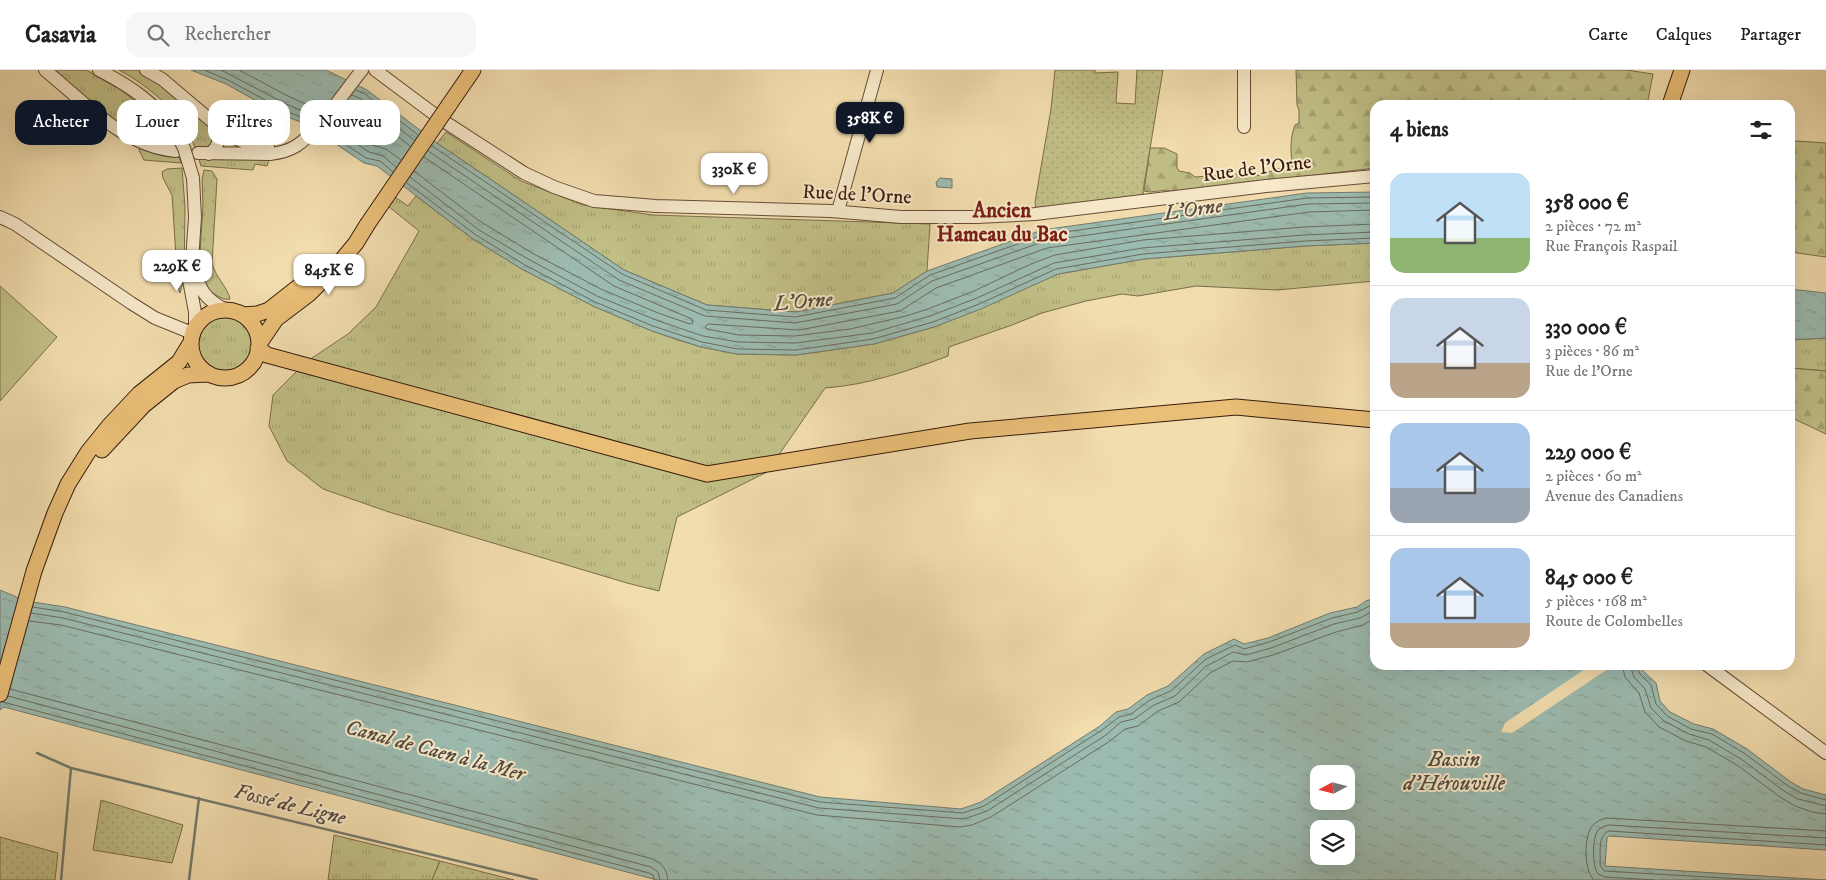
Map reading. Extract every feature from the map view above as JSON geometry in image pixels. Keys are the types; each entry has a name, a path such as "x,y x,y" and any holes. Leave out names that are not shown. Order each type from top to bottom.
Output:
{"main road":[{"path":"50,528 97,456 139,410 178,379 188,375 208,374 223,378 235,376 249,368 276,319 309,294 337,266 356,243 473,70"},
{"path":"1672,100 1682,70"},
{"path":"0,694 34,571 55,513 68,484 88,452 119,414 139,394 178,362 202,318 219,310 243,315 261,314 274,307 318,272 367,225"},
{"path":"243,315 254,327 260,351"},
{"path":"192,335 192,353 195,361 208,374"},
{"path":"260,351 707,474 970,431 1236,407 1370,420"}],"street":[{"path":"46,70 100,116 133,140 162,150 176,151"},
{"path":"0,217 15,224 154,318 192,335 194,312 189,280 195,204 193,178 184,148 176,133 158,109 144,97 99,70"},
{"path":"146,70 162,79 208,118"},
{"path":"218,145 216,149 203,153 270,154 288,150 298,144 314,129 362,70"},
{"path":"375,70 434,114"},
{"path":"838,211 877,70"},
{"path":"1244,70 1244,127"},
{"name":"Rue de l'Orne","path":"445,122 524,173 554,188 586,199 656,206 838,211 910,217 977,217 1035,214 1266,186 1370,176"},
{"path":"252,145 288,150"},
{"path":"192,260 202,291 212,302 226,310"},
{"path":"1714,670 1826,753"}],"green space":[{"path":"51,70 86,70 124,92 133,100 117,100 117,122 107,115 107,100 87,100"},
{"path":"119,70 139,70 159,81 181,100 161,100"},
{"path":"1055,70 1095,70 1095,73 1118,72 1116,103 1135,104 1137,70 1163,70 1143,191 1144,198 1036,208 1035,202 1051,109"},
{"path":"1296,70 1626,70 1653,74 1648,100 1370,100 1370,169 1170,192 1168,190 1144,191 1150,148 1164,148 1177,154 1177,168 1179,171 1190,173 1195,177 1246,173 1253,177 1293,166 1291,140 1295,125 1299,123"},
{"path":"198,115 208,123 208,145 214,145 196,150 194,145 198,145"},
{"path":"446,132 521,181 583,205 653,215 930,224 927,271 893,293 796,312 707,305 624,270 437,143"},
{"path":"1795,141 1826,143 1826,257 1795,253"},
{"path":"140,148 161,155 179,157 181,163 144,160 139,150"},
{"path":"198,157 269,160 267,166 255,164 253,170 201,166"},
{"path":"182,168 185,207 184,277 180,293 178,287 172,195 162,172 167,169"},
{"path":"204,170 212,171 217,179 212,264 230,299 224,299 207,291 199,268 203,205 202,179"},
{"path":"416,196 473,239 522,269 593,306 678,340 701,347 737,354 796,355 874,344 934,327 1058,274 1144,259 1305,246 1370,243 1370,281 1277,290 1196,286 1138,296 1122,294 1086,301 1042,313 949,347 948,356 918,367 872,381 825,388 767,472 677,517 659,591 389,512 323,489 287,461 269,426 273,395 306,362 348,334 376,307 419,231 388,206 395,197 408,206"},
{"path":"0,286 57,337 0,401"},
{"path":"219,315 231,315 246,323 254,338 254,350 246,365 231,373 219,373 204,365 196,350 196,338 204,323"},
{"path":"1826,338 1826,371 1795,368 1795,340"},
{"path":"1795,368 1826,371 1826,434 1795,419"},
{"path":"101,800 183,825 172,863 93,850"},
{"path":"334,835 440,861 432,880 328,880"},
{"path":"0,837 58,853 55,880 0,880"},
{"path":"440,861 514,880 432,880"}],"water":[{"path":"191,70 326,70 367,90 380,100 300,100 300,122 290,118 290,100 255,100 226,84"},
{"name":"L'Orne","path":"400,115 437,143 624,270 707,305 796,312 893,293 927,271 1042,230 1307,193 1370,192 1370,243 1305,246 1144,259 1058,274 981,309 934,327 874,344 796,355 737,354 701,347 652,331 593,306 522,269 473,239 377,166 364,163 337,145 400,145"},
{"path":"940,178 952,179 952,188 937,187 936,182"},
{"path":"1795,290 1826,293 1826,338 1795,340"},
{"path":"0,590 26,601 65,607 820,797 961,809 981,802 1100,726 1116,712 1128,709 1147,695 1168,686 1204,654 1234,639 1244,644 1268,638 1330,613 1357,607 1370,600 1370,670 1642,670 1656,683 1660,701 1670,712 1694,724 1713,729 1747,749 1803,789 1826,795 1826,850 1609,836 1607,838 1605,866 1826,880 657,880 4,707 0,710"}],"pier":[{"path":"1584,670 1606,670 1512,733 1501,732 1505,723"}],"waterway":[{"name":"Fossé de Ligne","path":"37,753 71,768 537,880"},
{"path":"61,880 71,768"},
{"path":"189,880 199,798"}],"district":[{"name":"Ancien Hameau du Bac","path":"1002,223"}],"water label":[{"name":"Canal de Caen à la Mer","path":"435,751"},
{"name":"Bassin d'Hérouville","path":"1454,772"}]}
